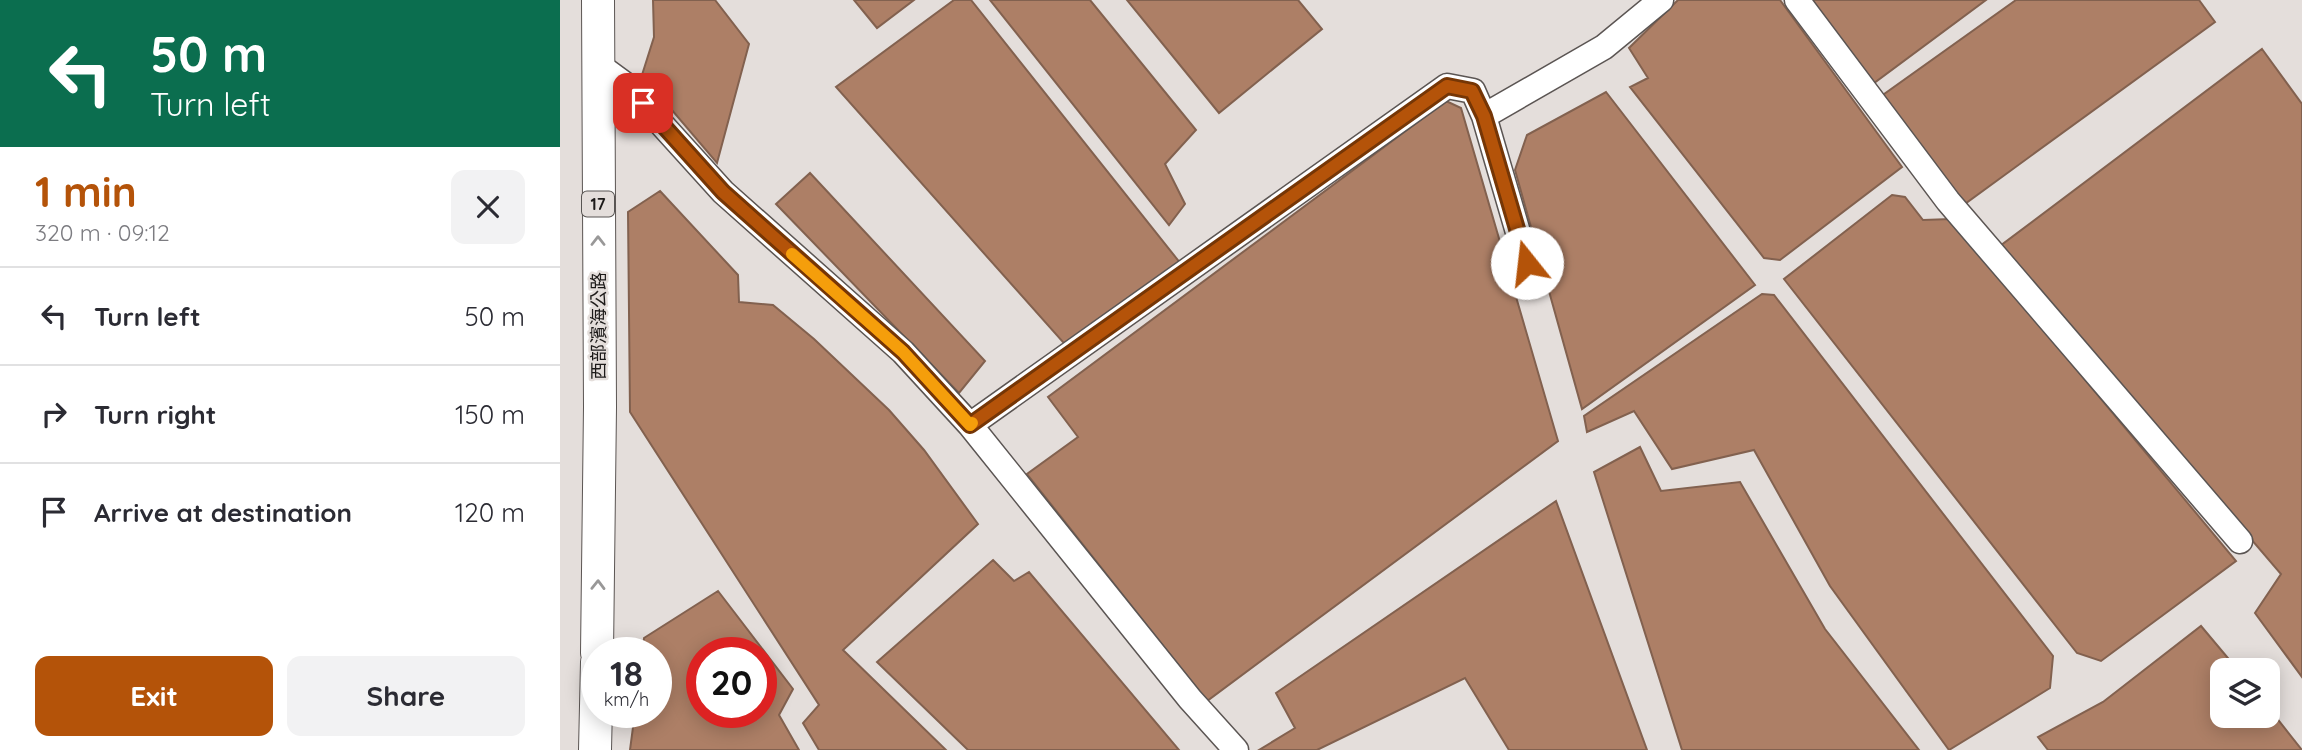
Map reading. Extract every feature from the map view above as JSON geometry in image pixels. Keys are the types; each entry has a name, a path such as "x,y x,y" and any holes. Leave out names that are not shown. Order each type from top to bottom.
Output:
{"main road":[{"name":"西部濱海公路","path":"597,637 600,394 598,0"},
{"path":"595,750 596,728"}],"lane":[{"path":"1484,116 1604,47 1661,0"},
{"path":"1797,0 1948,201 2240,541"},
{"path":"597,64 627,86 723,192 903,352 970,425 1190,699 1236,750"},
{"path":"970,425 1447,86 1472,91 1484,116 1527,263"}],"shaded area":[{"path":"653,0 715,0 749,44 717,163 642,75 654,37"},
{"path":"854,0 914,0 877,28"},
{"path":"954,0 971,0 1181,264 1070,350 836,87"},
{"path":"990,0 1090,0 1196,130 1165,164 1185,204 1169,225"},
{"path":"1127,0 1298,0 1322,29 1219,113"},
{"path":"1678,0 1780,0 1902,167 1780,260 1764,258 1630,87 1648,78 1629,48"},
{"path":"1802,0 1986,0 1866,89"},
{"path":"2016,0 2199,0 2215,22 1962,206 1880,97"},
{"path":"2262,49 2302,104 2302,677 2255,613 2281,574 2000,246"},
{"path":"1606,92 1755,285 1582,409 1515,170 1527,135"},
{"path":"1446,101 1461,108 1558,441 1207,701 1027,474 1078,437 1048,397"},
{"path":"810,173 985,361 959,393 776,204"},
{"path":"660,191 738,275 739,302 773,305 814,339 889,410 924,450 978,524 843,650 946,750 819,750 803,723 819,705 630,412 628,212"},
{"path":"1892,195 1905,197 1923,220 1951,219 2236,561 2101,661 2077,653 1784,279"},
{"path":"1762,294 1774,295 2053,656 2050,688 1949,750 1830,586 1754,450 1672,469 1634,411 1587,432 1584,416"},
{"path":"1640,447 1661,491 1740,482 1825,629 1919,750 1682,750 1594,472"},
{"path":"1556,501 1647,750 1509,750 1465,678 1317,750 1259,750 1295,728 1276,693"},
{"path":"993,560 1014,581 1029,572 1179,750 968,750 877,662"},
{"path":"718,591 753,637 686,637 686,728 777,728 777,668 793,689 779,715 799,750 630,750 633,728 672,728 672,637 646,637"},
{"path":"2201,626 2228,658 2210,658 2210,728 2280,728 2280,722 2302,750 2048,750 2038,737 2103,702"}],"slow traffic":[{"path":"792,254 903,352 970,425 972,423"}],"route":[{"path":"643,103 723,192 903,352 970,425 1447,86 1472,91 1484,116 1527,263"}]}
